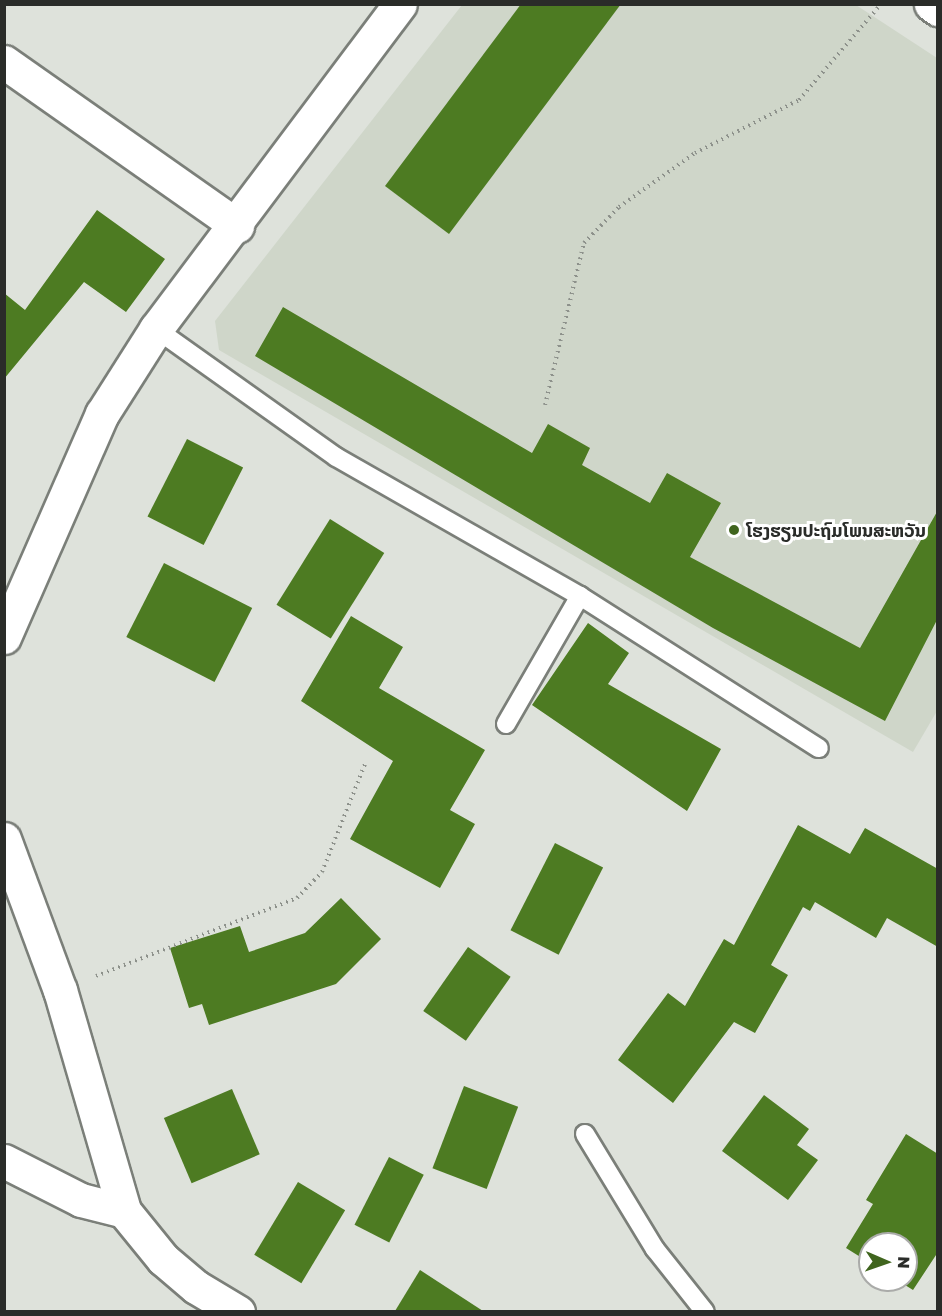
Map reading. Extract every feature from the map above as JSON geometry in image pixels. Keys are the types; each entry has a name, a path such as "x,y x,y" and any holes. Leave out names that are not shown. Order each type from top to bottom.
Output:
{"street":[{"path":"4,637 102,414 156,329 237,226 400,4"},
{"path":"931,4 938,9"},
{"path":"4,62 237,226"},
{"path":"4,839 60,990 124,1211 163,1258 209,1303"},
{"path":"4,1161 81,1200 124,1211"}],"lane":[{"path":"156,329 336,457 580,596 819,748"},
{"path":"506,724 580,596"},
{"path":"585,1134 655,1249 705,1311"}],"path":[{"path":"545,405 584,243 619,207 695,153 799,100 880,4"},
{"path":"60,990 297,898 322,872 365,764"}],"shaded area":[{"name":"ໂຮງຮຽນປະຖົມໂພນສະຫວັນ","path":"462,5 856,5 937,58 937,711 913,752 219,350 215,321"}],"building":[{"path":"521,4 621,4 449,234 385,186"},
{"path":"97,210 165,259 126,312 84,282 4,379 4,293 25,310"},
{"path":"283,307 532,453 548,424 590,448 582,465 650,503 667,473 721,503 690,557 860,648 938,510 938,618 885,721 713,628 255,356"},
{"path":"187,439 243,468 204,545 148,517"},
{"path":"330,519 384,553 331,639 276,605"},
{"path":"164,563 252,608 215,682 126,637"},
{"path":"351,616 403,647 379,688 485,750 450,810 475,824 440,888 350,839 393,761 301,701"},
{"path":"588,623 629,653 608,684 721,749 687,811 532,705"},
{"path":"798,825 850,854 865,828 938,869 938,947 887,918 876,938 815,902 810,911 803,907 771,965 788,975 755,1033 734,1022 673,1103 618,1060 668,993 685,1006 724,939 734,945"},
{"path":"555,843 603,868 559,955 511,930"},
{"path":"341,898 381,939 336,984 209,1025 202,1004 189,1008 170,948 240,926 249,952 305,933"},
{"path":"468,947 511,977 466,1041 423,1011"},
{"path":"464,1086 518,1107 487,1189 432,1168"},
{"path":"232,1089 260,1154 192,1183 164,1118"},
{"path":"764,1095 809,1129 797,1145 818,1160 788,1200 722,1151"},
{"path":"906,1134 938,1154 938,1252 918,1282 918,1232 858,1232 858,1256 846,1248 873,1204 866,1200"},
{"path":"389,1157 424,1175 389,1242 354,1225"},
{"path":"298,1182 345,1210 301,1283 254,1255"},
{"path":"420,1270 483,1311 395,1311"}],"place":[{"name":"ໂຮງຮຽນປະຖົມໂພນສະຫວັນ","path":"734,530"}]}
